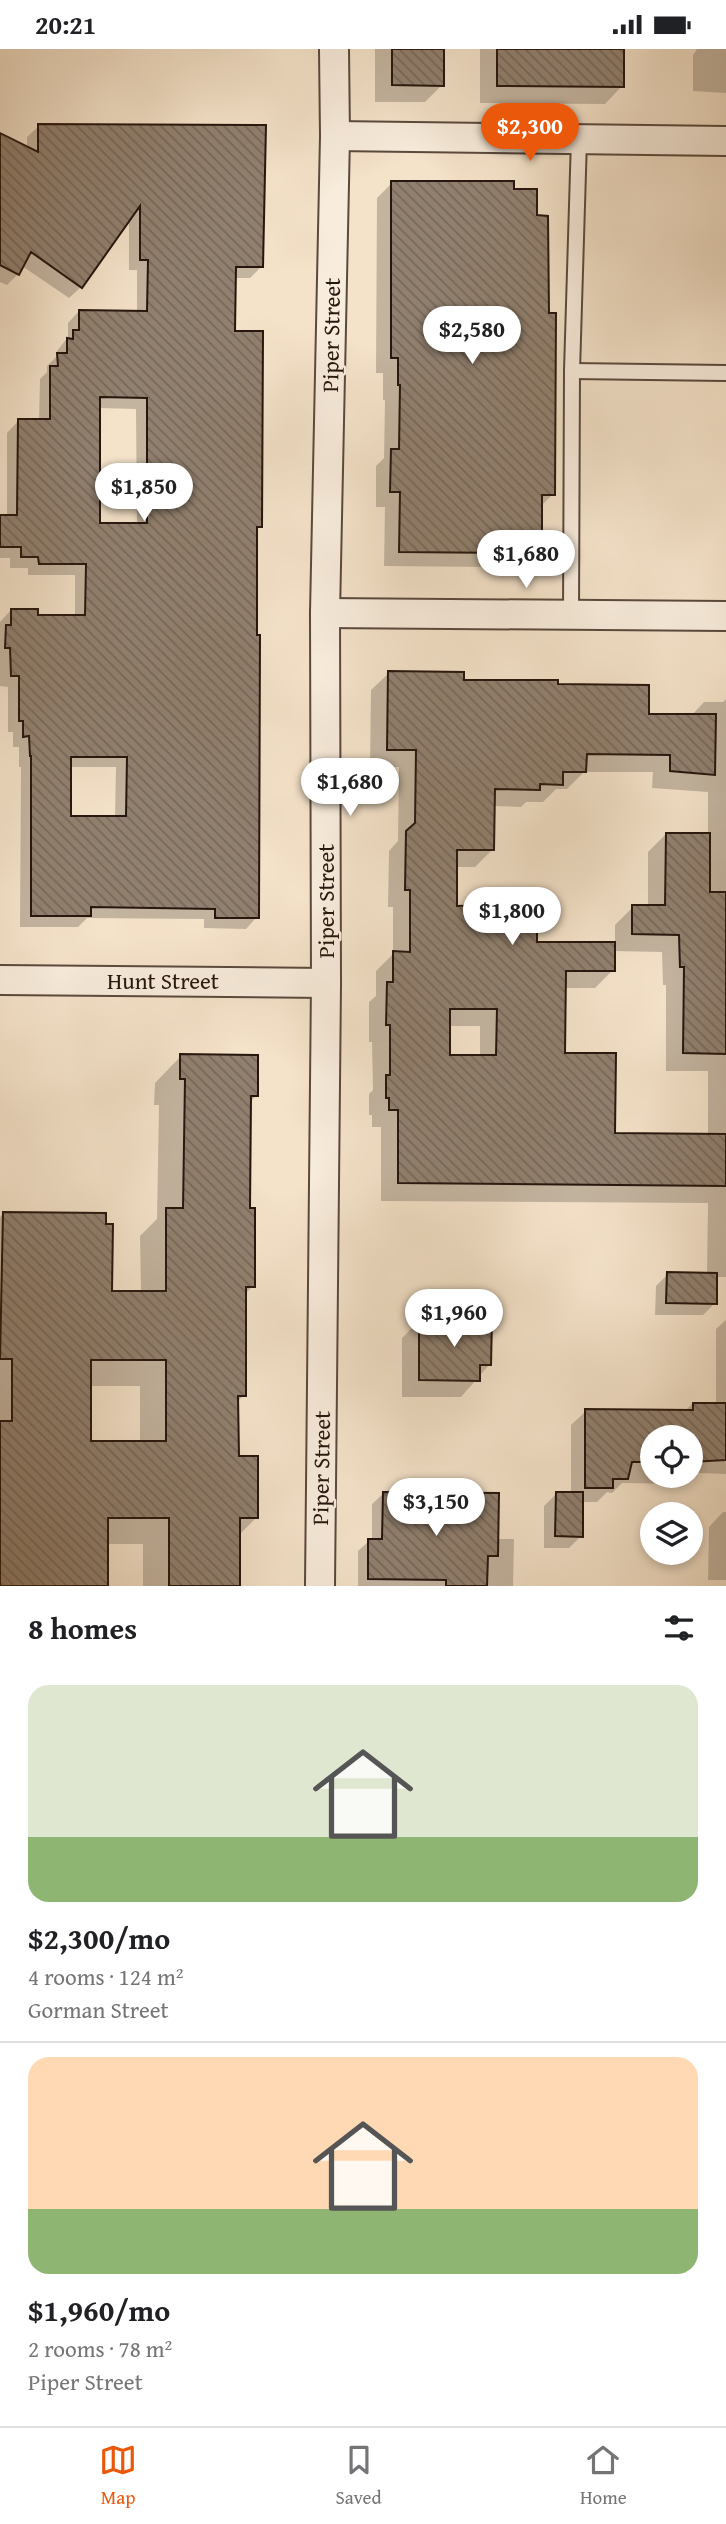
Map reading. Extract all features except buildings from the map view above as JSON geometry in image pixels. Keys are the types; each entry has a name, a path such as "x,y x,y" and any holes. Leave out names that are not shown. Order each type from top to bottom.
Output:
{"street":[{"name":"Piper Street","path":"320,1586 326,983 326,613 335,137 334,49"},
{"path":"335,137 726,141"},
{"path":"326,613 726,616"},
{"name":"Hunt Street","path":"0,980 326,983"}],"lane":[{"path":"571,615 572,371 579,139"},
{"path":"572,371 726,373"}]}
